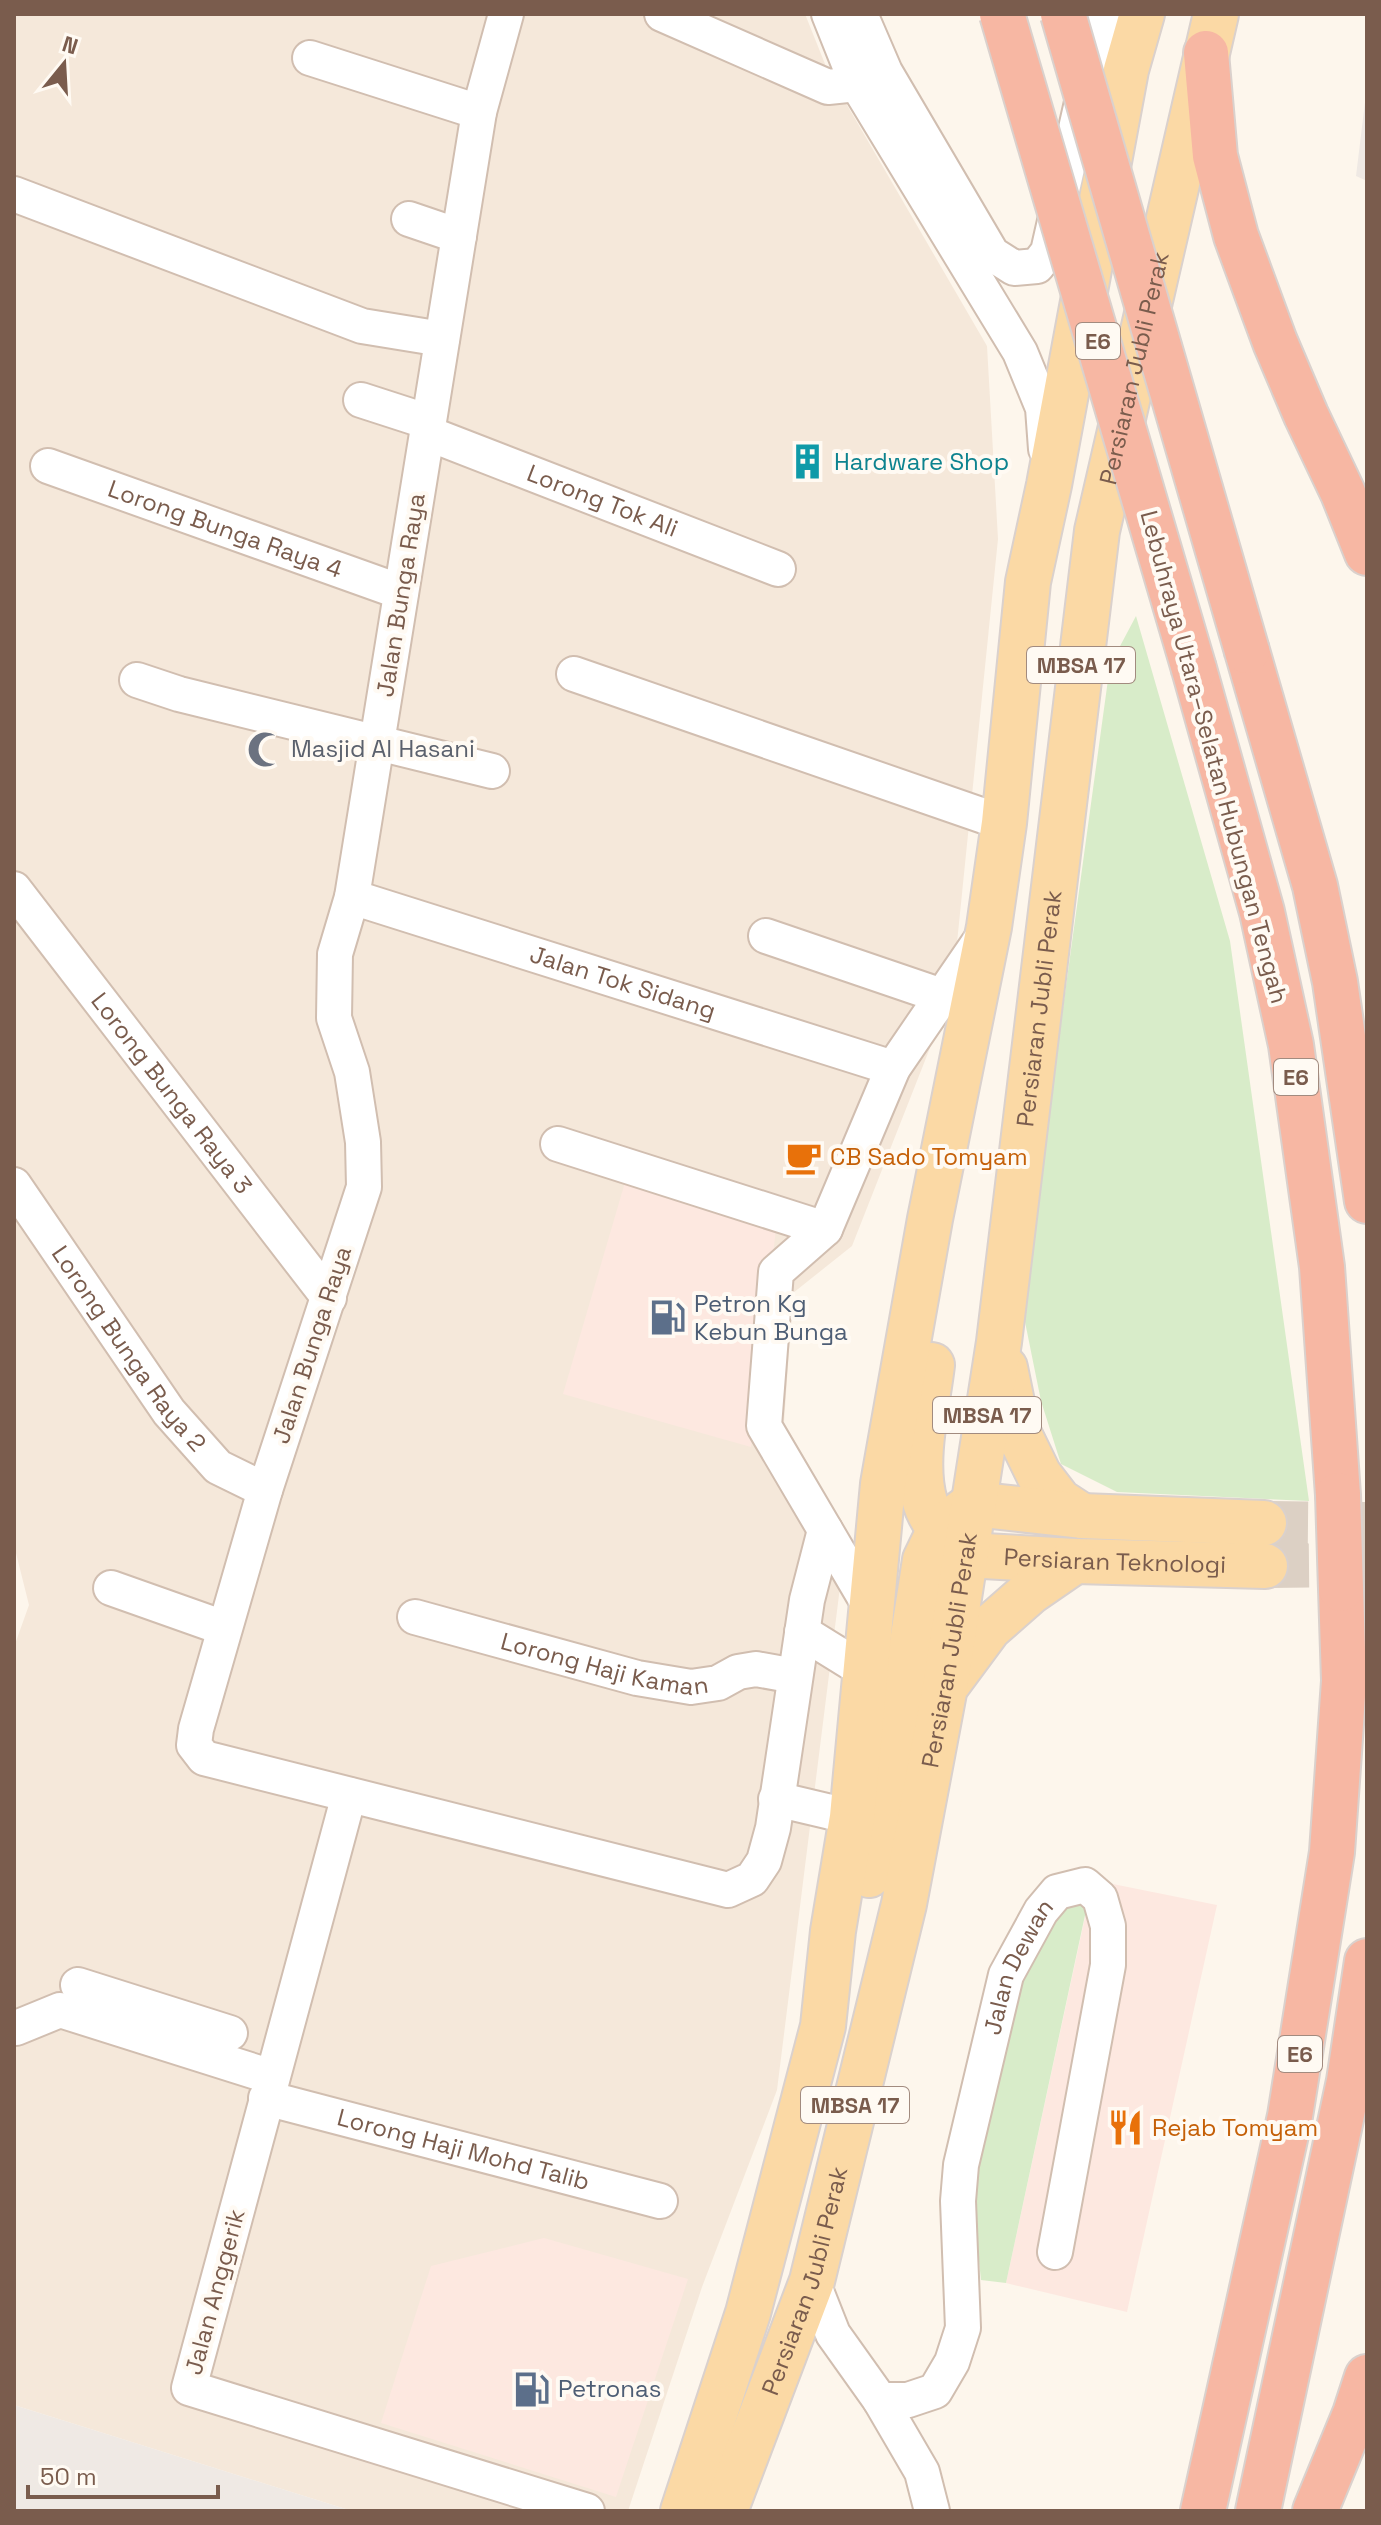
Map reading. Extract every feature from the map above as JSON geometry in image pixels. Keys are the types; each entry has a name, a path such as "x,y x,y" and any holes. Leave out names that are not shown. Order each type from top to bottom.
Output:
{"highway":[{"name":"Lebuhraya Utara–Selatan Hubungan Tengah","path":"1002,14 1262,912 1291,1045 1322,1267 1338,1495 1344,1681 1332,1852 1290,2116 1203,2511"},
{"name":"E6","path":"1063,14 1315,886 1335,982 1367,1201"},
{"path":"1211,34 1215,156 1236,236 1275,342 1367,553"},
{"name":"E6","path":"1258,2511 1349,2081 1367,1961"},
{"path":"1315,2511 1367,2377"}],"main road":[{"name":"Persiaran Jubli Perak","path":"683,2511 748,2313 823,2026 833,1931 852,1817 883,1484 930,1219 989,927 1004,823 1028,582 1126,70 1142,14"},
{"name":"Persiaran Jubli Perak","path":"725,2511 812,2281 904,1904 945,1687 959,1529 999,1342 1097,531 1211,34"},
{"path":"823,2026 853,1940 888,1795 925,1560 959,1529 925,1504 920,1467 939,1308 930,1219"},
{"path":"999,1342 1018,1432 1045,1484 1059,1501 1082,1516"},
{"name":"Persiaran Teknologi","path":"959,1529 1082,1516 1264,1523"},
{"name":"Persiaran Teknologi","path":"959,1529 1075,1561 1265,1566"},
{"path":"945,1687 989,1628 1030,1592 1075,1561"}],"street":[{"name":"Jalan Bunga Raya","path":"506,14 479,112 352,897 335,954 334,1018 352,1072 363,1142 364,1187 265,1490 224,1628 194,1745 204,1758 728,1890 752,1879 764,1861 773,1828 807,1600 825,1530"},
{"path":"662,14 828,87 871,78"},
{"path":"829,14 992,254 1014,268 1037,266 1048,252 1095,45 1106,14"},
{"path":"860,14 871,78 1020,352 1043,408 1049,485"},
{"path":"310,58 479,112"},
{"path":"14,194 362,326 442,339"},
{"path":"409,219 459,236"},
{"name":"Lorong Tok Ali","path":"361,400 778,569"},
{"name":"Lorong Bunga Raya 4","path":"48,466 401,592"},
{"path":"574,674 1004,823"},
{"path":"137,680 179,694 492,771"},
{"name":"Lorong Bunga Raya 3","path":"14,889 329,1298"},
{"name":"Jalan Tok Sidang","path":"352,897 893,1068"},
{"path":"871,1608 764,1426 776,1272 825,1229 893,1068 989,927"},
{"path":"766,936 942,996"},
{"path":"558,1144 825,1229"},
{"name":"Lorong Bunga Raya 2","path":"14,1185 169,1412 218,1467 265,1490"},
{"path":"111,1588 224,1628"},
{"name":"Lorong Haji Kaman","path":"415,1617 637,1678 691,1687 718,1683 738,1672 756,1669 795,1676"},
{"path":"802,1632 865,1671"},
{"name":"Jalan Anggerik","path":"349,1795 189,2388 587,2511"},
{"path":"776,1799 852,1817"},
{"name":"Jalan Dewan","path":"880,2400 908,2400 935,2391 952,2362 963,2328 958,2201 961,2165 1006,1975 1041,1911 1057,1892 1085,1885 1100,1898 1108,1926 1108,1965 1055,2252"},
{"path":"78,1985 184,2034"},
{"path":"16,2028 60,2010 184,2034 230,2033"},
{"name":"Lorong Haji Mohd Talib","path":"184,2034 269,2087 660,2201"},
{"path":"812,2281 833,2334 880,2400 922,2472 932,2511"}],"shaded area":[{"path":"14,14 805,14 829,74 987,346 998,539 952,992 852,1246 793,1293 784,1423 847,1531 777,2090 702,2287 628,2511 352,2511 14,2405 14,1647 29,1605 14,1545"},
{"path":"1367,86 1367,181 1356,176"},
{"path":"628,1172 777,1220 751,1447 563,1394"},
{"path":"1093,1880 1217,1905 1127,2312 1006,2283"},
{"path":"544,2238 688,2279 616,2497 381,2423 431,2266"},
{"path":"14,2405 352,2511 14,2511"}],"green space":[{"path":"1136,616 1230,941 1309,1501 1117,1492 1061,1464 1041,1401 1022,1307 1110,665"},
{"path":"1062,1903 1087,1906 1006,2283 981,2280 970,2174 1013,1970"}],"tunnel":[{"path":"1264,1523 1367,1524"},
{"path":"1265,1566 1367,1565"}],"place":[{"name":"Hardware Shop","path":"808,462"},
{"name":"Masjid Al Hasani","path":"265,749"},
{"name":"CB Sado Tomyam","path":"804,1157"},
{"name":"Petron Kg Kebun Bunga","path":"668,1318"},
{"name":"Rejab Tomyam","path":"1126,2128"},
{"name":"Petronas","path":"532,2389"}]}
